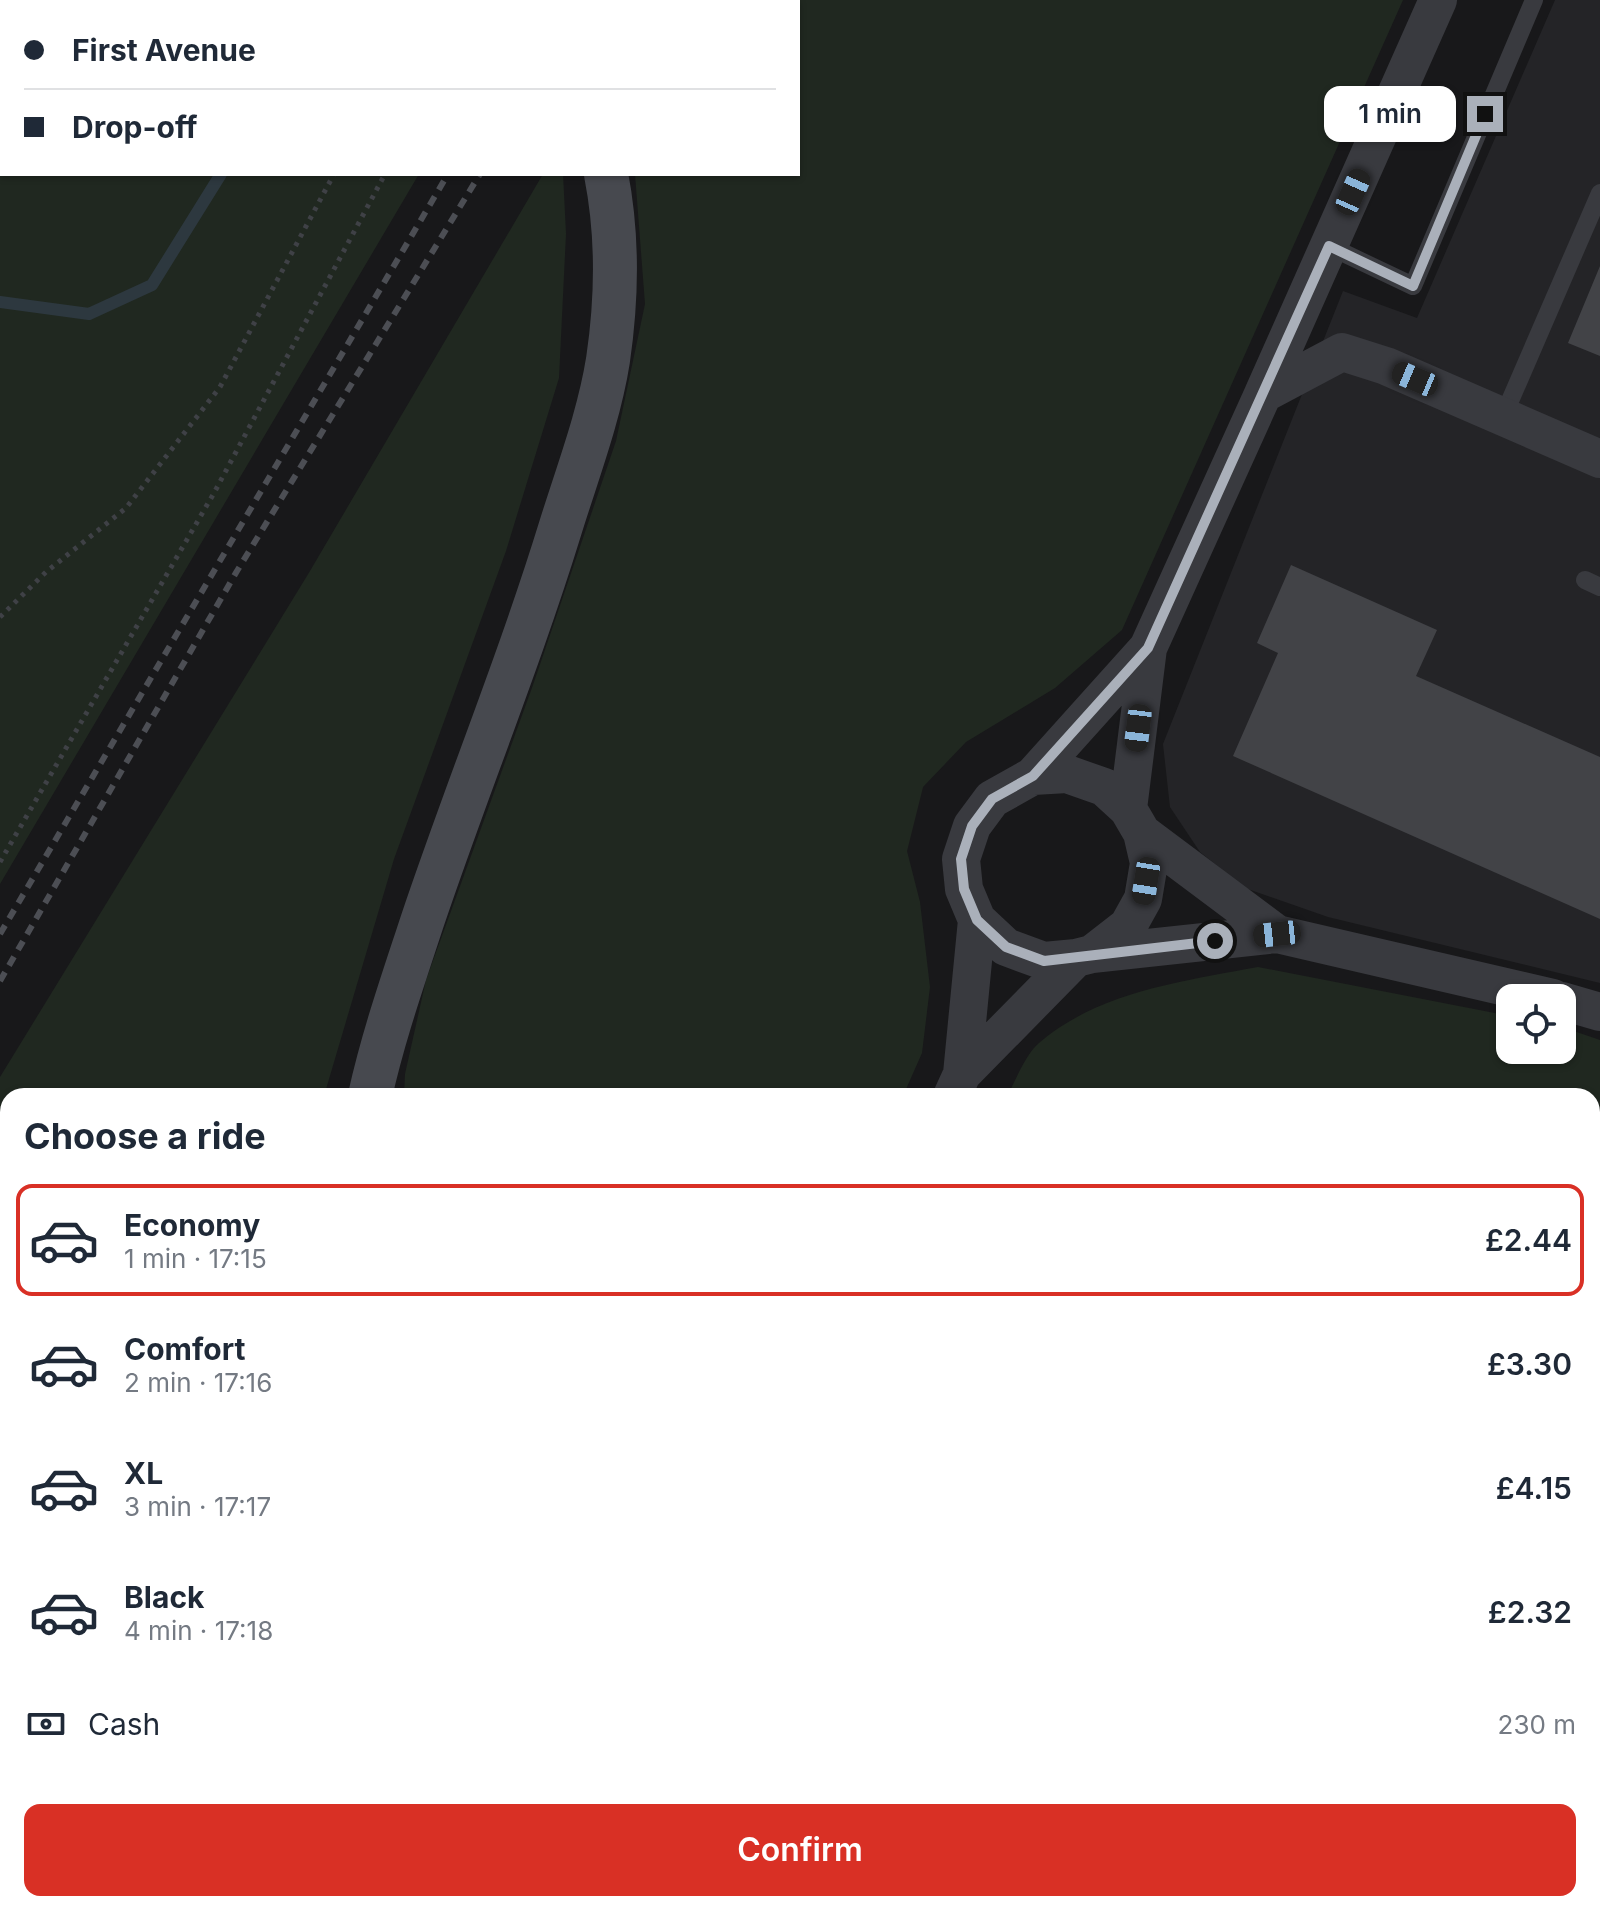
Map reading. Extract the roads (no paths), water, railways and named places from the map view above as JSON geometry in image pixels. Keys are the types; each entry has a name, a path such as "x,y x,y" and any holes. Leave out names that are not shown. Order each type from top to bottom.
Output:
{"main road":[{"path":"372,1088 381,1045 433,889 543,583 586,446 608,362 615,292 613,208 606,176"}],"street":[{"path":"1438,0 1148,648 1033,776 992,799 972,826 961,859 964,889 977,920 1006,947 1044,961 1277,934 1496,985"},
{"path":"1263,394 1342,352 1386,366 1600,459"},
{"path":"957,1085 1084,956 1128,926 1143,899 1149,863 1135,821 1148,648"},
{"path":"1033,776 1067,774 1104,787 1135,821 1277,934"},
{"path":"957,1085 977,920"},
{"path":"1576,1005 1600,1012"}],"lane":[{"path":"1329,246 1413,286 1534,0"},
{"path":"1503,417 1600,193"}],"waterway":[{"path":"0,302 89,314 152,285 220,176"}],"railway":[{"path":"0,934 447,176"},
{"path":"0,981 237,571 479,176"}]}
